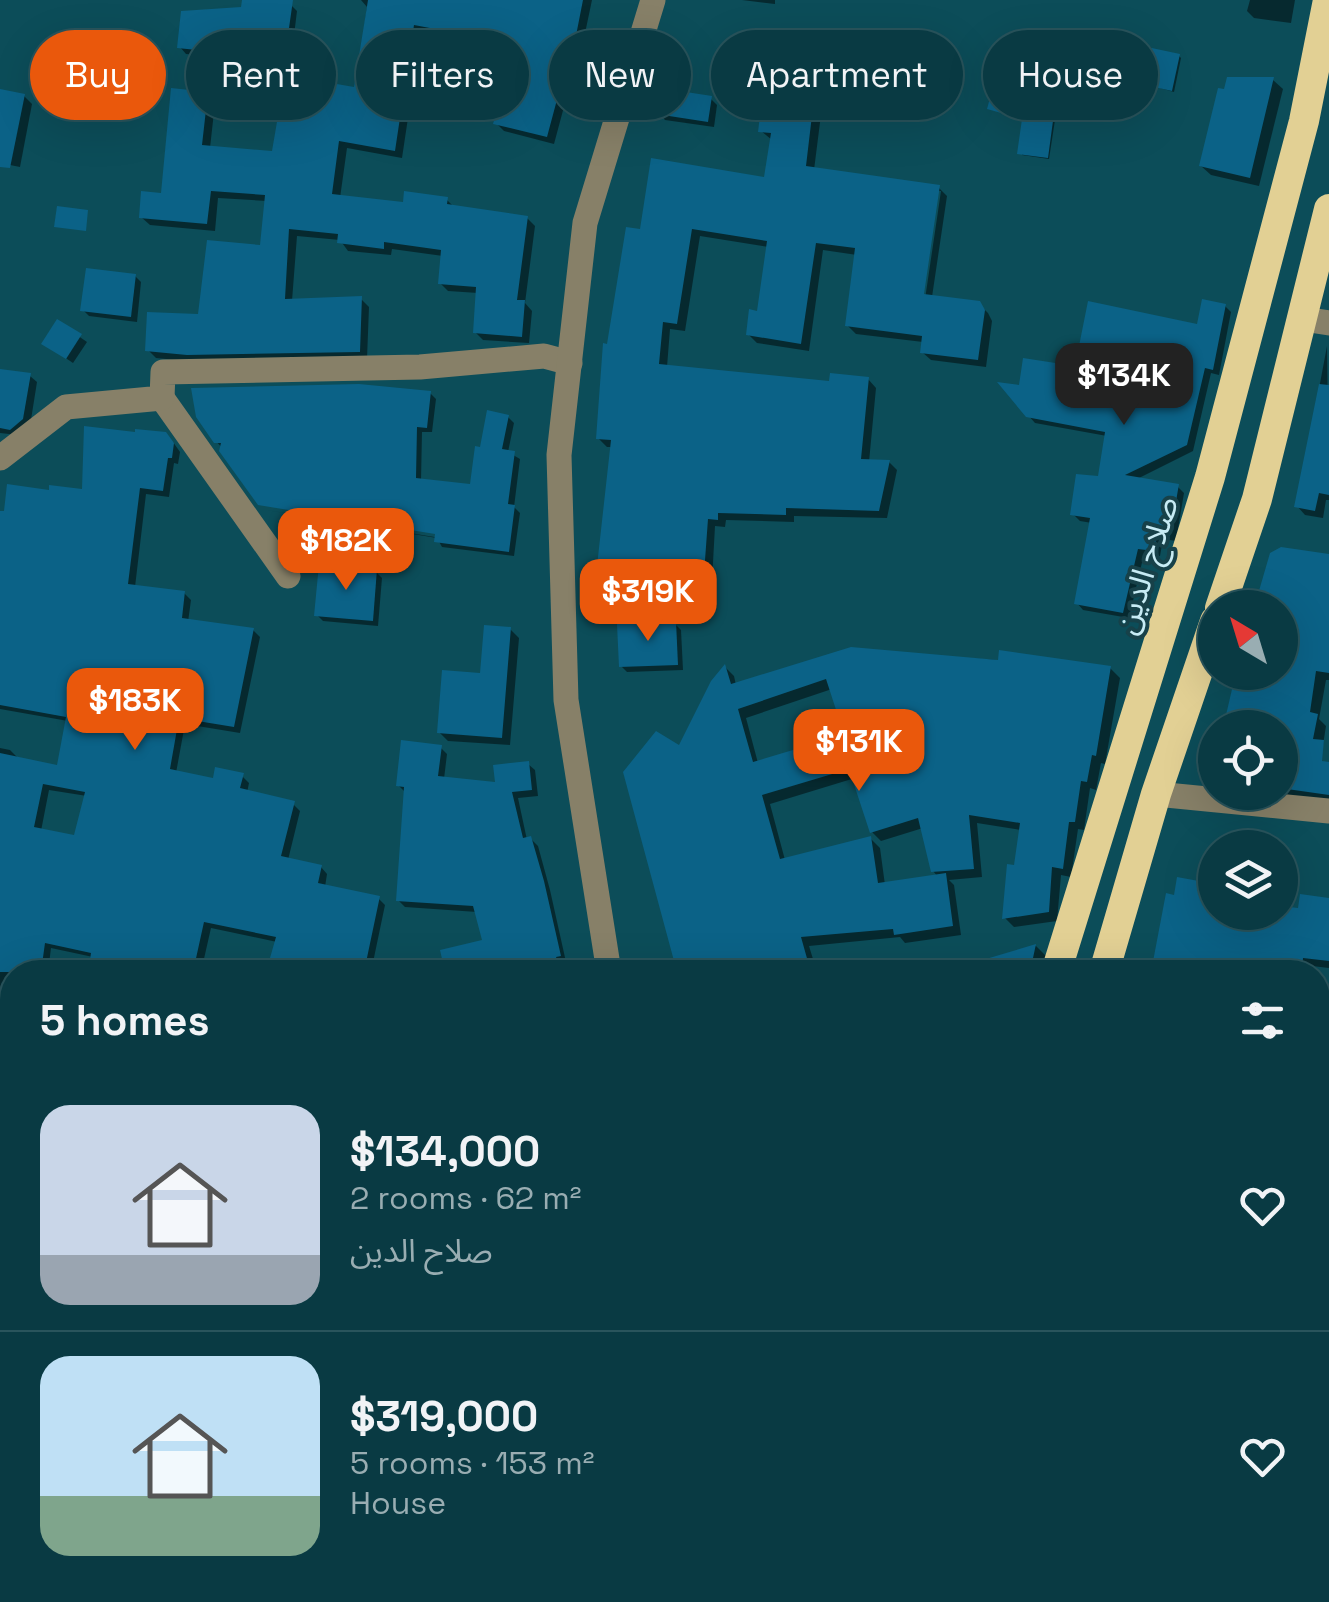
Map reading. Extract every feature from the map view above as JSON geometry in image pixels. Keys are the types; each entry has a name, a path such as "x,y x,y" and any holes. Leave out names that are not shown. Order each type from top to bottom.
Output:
{"highway":[{"name":"صلاح الدين","path":"1060,960 1220,442 1304,121 1328,0"},
{"path":"1226,590 1316,321 1329,208"},
{"path":"1108,960 1152,808 1198,672"},
{"path":"1105,808 1152,808"}],"street":[{"path":"607,960 566,700 558,454 585,223 653,0"},
{"path":"288,576 162,398 163,372 420,367 544,356 570,362"},
{"path":"0,458 66,407 162,398"},
{"path":"1152,808 1329,811"}],"building":[{"path":"242,0 293,0 289,30 186,30 186,49 177,48 181,11 241,7"},
{"path":"368,0 583,0 577,30 549,30 552,120 547,137 493,124 494,120 529,120 529,30 440,30 414,25 413,30 363,30"},
{"path":"1158,49 1180,54 1172,91 1158,88"},
{"path":"356,75 356,120 400,120 395,151 339,141 332,194 403,202 404,191 448,197 447,204 528,216 517,300 525,300 522,337 473,333 476,287 438,284 441,250 384,242 384,249 337,243 338,234 289,229 285,299 362,296 360,352 187,355 145,351 147,312 198,314 207,240 260,245 265,195 211,191 207,224 139,218 141,191 161,193 171,88 186,90 186,120 205,120 202,145 272,151 277,120 336,120 336,84 354,87"},
{"path":"1227,77 1274,77 1250,178 1199,166 1218,88 1224,89"},
{"path":"0,89 25,94 10,168 0,167"},
{"path":"691,93 711,96 708,122 691,119"},
{"path":"759,120 811,120 806,166 940,185 924,294 980,301 985,310 978,360 920,353 922,336 845,326 855,248 816,243 801,344 746,335 749,309 757,311 767,241 692,229 677,324 663,322 659,364 829,381 830,373 869,377 861,459 890,460 879,511 786,508 786,515 718,513 718,520 708,519 704,574 653,571 652,580 596,575 611,440 596,439 603,343 607,344 626,227 640,229 651,158 764,177 771,133 758,132"},
{"path":"1022,120 1053,120 1048,158 1017,154"},
{"path":"57,206 88,210 86,231 54,227"},
{"path":"86,268 136,274 131,317 80,311"},
{"path":"1202,299 1226,304 1213,370 1205,368 1187,445 1125,475 1179,484 1170,536 1157,534 1154,551 1138,549 1123,613 1074,604 1090,518 1070,515 1076,474 1098,476 1105,432 1026,417 997,382 1019,385 1023,358 1075,366 1088,301 1197,324"},
{"path":"57,319 82,334 66,359 41,344"},
{"path":"0,369 31,373 23,419 10,430 0,428"},
{"path":"359,384 431,391 427,428 417,427 416,478 470,484 475,446 480,447 487,410 509,415 502,449 515,451 508,504 515,505 509,552 434,542 435,534 258,505 219,451 221,443 214,443 196,417 191,388"},
{"path":"1319,384 1329,385 1329,495 1319,493 1315,511 1294,507"},
{"path":"84,426 166,432 174,443 163,491 140,488 128,584 185,591 182,618 254,628 234,727 179,718 170,769 213,778 215,767 244,773 240,788 295,801 281,856 322,865 318,883 380,896 367,960 269,960 276,937 204,922 196,960 90,960 91,953 45,943 43,960 0,960 0,753 57,765 66,717 0,705 0,511 4,511 7,484 49,490 49,485 82,489","holes":["43,784 85,792 74,835 34,827"]},
{"path":"1281,547 1329,554 1329,673 1316,671 1310,712 1318,714 1313,739 1324,740 1322,761 1329,762 1329,795 1298,791 1298,710 1227,710 1232,690 1298,690 1298,590 1259,590 1270,553"},
{"path":"319,564 377,569 373,621 314,616"},
{"path":"676,621 678,665 619,667 617,624"},
{"path":"484,625 511,627 502,738 437,733 442,670 480,673"},
{"path":"851,647 998,660 999,650 1111,666 1096,756 1092,755 1087,782 1081,781 1075,822 1069,822 1063,869 1052,867 1049,912 1002,919 1007,864 1014,865 1020,823 969,815 974,869 931,872 918,818 870,833 849,769 762,795 780,859 871,836 878,883 946,873 953,926 894,935 893,929 801,937 807,960 674,960 623,772 656,731 679,745 711,681 725,664 731,684","holes":["826,679 840,722 819,729 823,741 753,762 738,709"]},
{"path":"401,740 442,745 438,776 495,782 493,765 529,761 532,790 512,792 523,838 531,836 544,881 561,956 557,960 442,960 440,950 482,940 473,906 396,901 404,787 396,786"},
{"path":"1177,877 1198,881 1198,930 1298,930 1300,894 1329,898 1329,960 1153,960 1166,893 1174,895"},
{"path":"1036,944 1033,960 982,960"}]}
